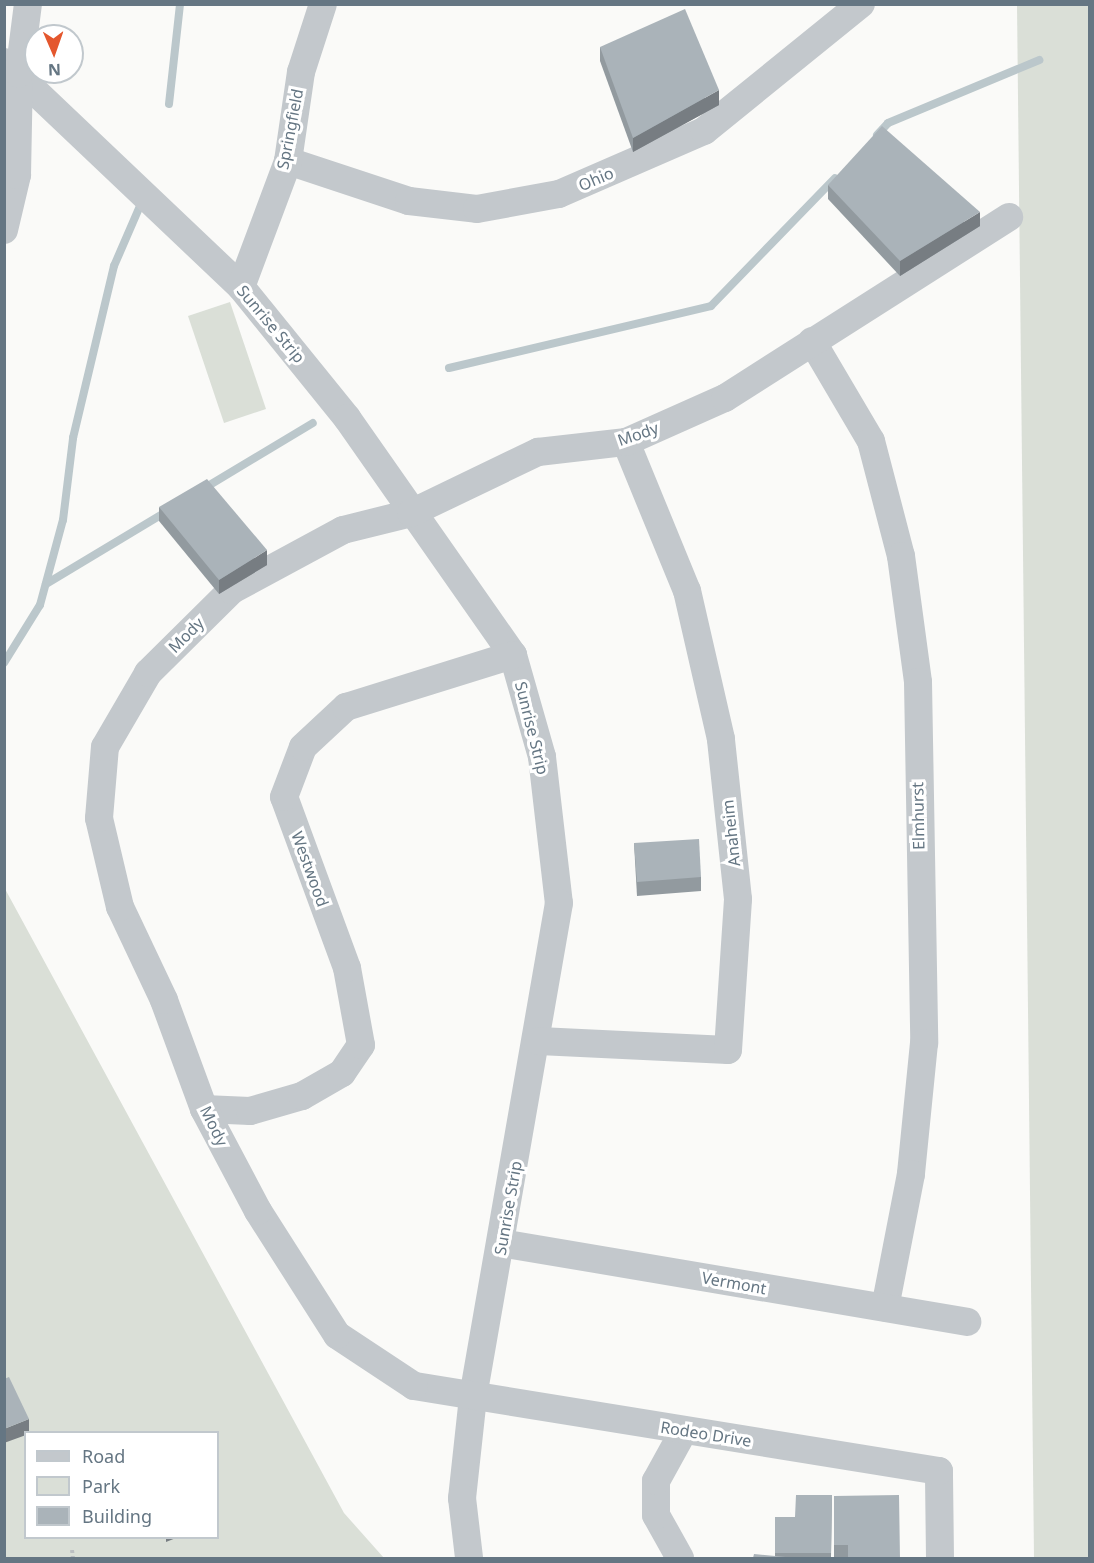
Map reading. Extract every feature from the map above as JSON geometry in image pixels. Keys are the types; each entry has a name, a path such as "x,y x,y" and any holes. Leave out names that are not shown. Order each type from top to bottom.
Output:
{"street":[{"path":"4,230 17,175 12,68 28,4"},
{"name":"Springfield","path":"241,287 288,161 301,72 323,4"},
{"name":"Ohio","path":"288,161 399,198 466,208 559,194 704,131 861,4"},
{"name":"Sunrise Strip","path":"12,68 147,193 241,287 341,411 513,656 542,757 559,903 539,1041 473,1398 462,1498 469,1558"},
{"name":"Mody","path":"473,1398 414,1386 337,1335 258,1211 204,1109 164,1000 120,906 99,818 105,747 148,673 232,590 343,530 411,513 538,452 626,441 725,398 1010,217"},
{"name":"Elmhurst","path":"812,341 871,441 901,556 918,682 924,1043 911,1174 885,1308"},
{"name":"Anaheim","path":"539,1041 728,1050 738,899 721,739 687,591 626,441"},
{"name":"Westwood","path":"204,1109 250,1111 302,1096 342,1073 361,1045 347,968 284,797 303,747 346,707 513,656"},
{"name":"Vermont","path":"501,1243 967,1322"},
{"name":"Rodeo Drive","path":"473,1398 939,1471 940,1558"},
{"path":"680,1558 656,1515 656,1481 684,1430"}],"path":[{"path":"72,1550 73,1558"}],"green space":[{"path":"1017,5 1090,5 1089,1558 1034,1558"},
{"path":"230,302 266,409 224,423 188,316"},
{"path":"4,887 344,1513 384,1558 5,1558"}],"building":[{"path":"685,9 719,90 633,138 600,47"},
{"path":"882,126 980,212 900,261 828,185"},
{"path":"207,479 267,550 219,580 159,507"},
{"path":"699,839 701,877 637,882 634,843"},
{"path":"9,1377 29,1419 4,1429 4,1379"},
{"path":"796,1495 832,1495 831,1553 775,1553 775,1517 795,1517"},
{"path":"899,1495 900,1558 848,1558 848,1545 834,1545 834,1496"},
{"path":"754,1554 796,1558 753,1558"}],"waterway":[{"path":"169,104 180,4"},
{"path":"877,135 888,123 1039,60"},
{"path":"449,368 711,306 835,178"},
{"path":"4,663 40,605 63,520 73,438 114,266 143,199"},
{"path":"203,489 313,423"},
{"path":"46,584 169,510"}]}
